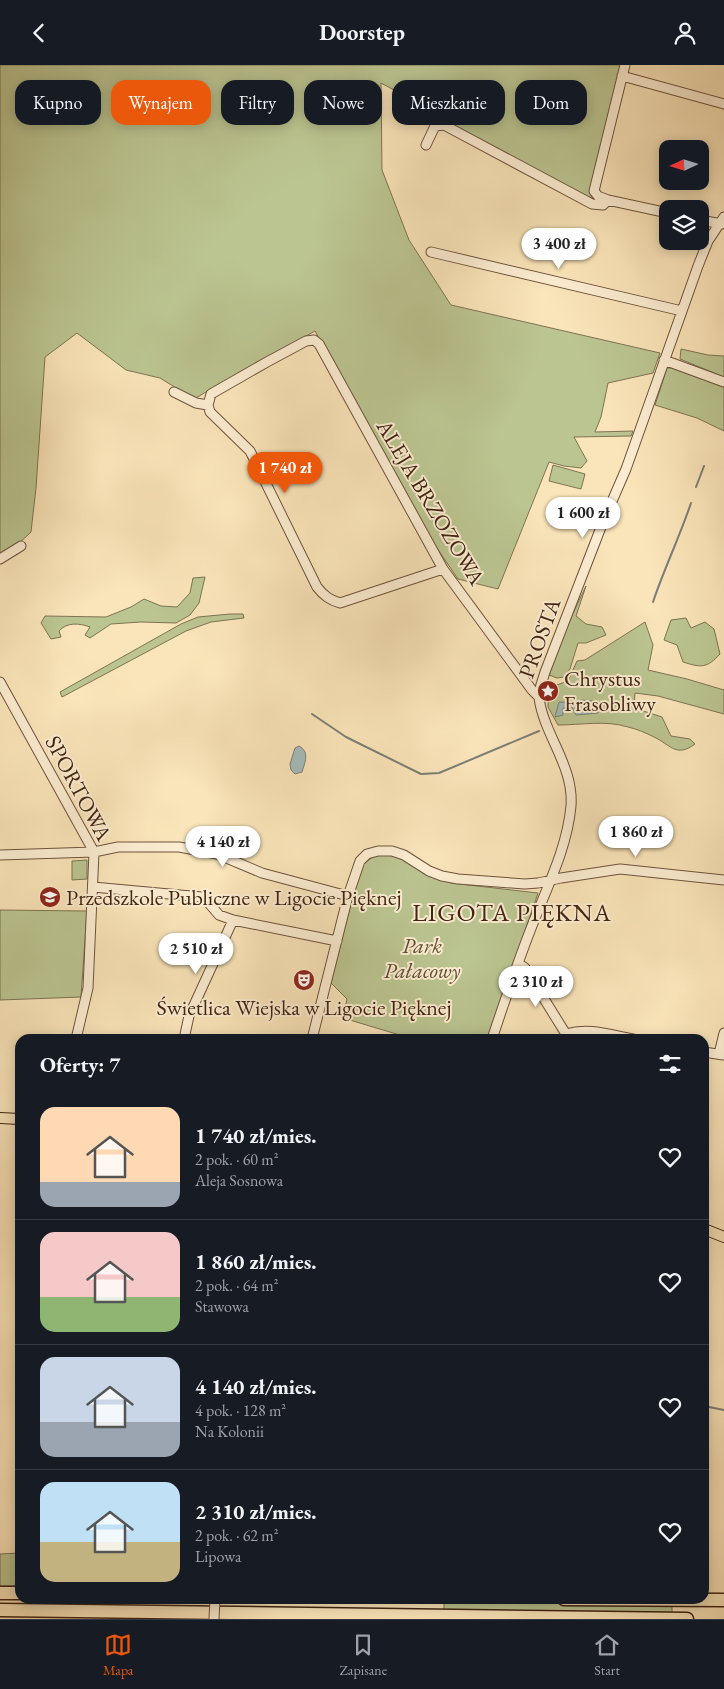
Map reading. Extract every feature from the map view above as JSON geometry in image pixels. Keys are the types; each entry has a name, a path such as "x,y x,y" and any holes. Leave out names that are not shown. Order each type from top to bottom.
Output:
{"highway":[{"path":"0,1593 15,1593"},
{"path":"709,1600 724,1600"},
{"path":"0,1610 687,1619"}],"main road":[{"path":"0,1118 15,1119"},
{"path":"709,1231 724,1237"}],"street":[{"path":"626,65 594,191 598,196 608,200 659,211"},
{"path":"622,76 724,104"},
{"path":"426,145 435,126 444,125 592,204 604,205 608,200"},
{"path":"709,221 722,222"},
{"name":"PROSTA","path":"494,1034 566,835 571,805 571,794 565,767 544,717 538,696 549,661 603,521 626,469 706,245 722,222"},
{"path":"431,252 682,311"},
{"name":"ALEJA BRZOZOWA","path":"208,405 211,394 250,371 306,341 314,340 319,344 443,569 538,696"},
{"path":"664,360 724,382"},
{"path":"174,392 196,403 208,405 212,416 250,451 317,587 332,601 340,603 443,569"},
{"path":"0,559 21,546"},
{"name":"SPORTOWA","path":"0,682 94,852 88,989 77,1034"},
{"path":"0,855 94,852 118,847 179,847 204,850 234,860 262,873 348,896"},
{"path":"313,1034 348,896 360,861 367,854 378,851 392,851 404,855 429,871 442,876 526,884 611,869 724,880"},
{"path":"93,887 202,897 219,915 233,920 337,941"},
{"path":"185,1034 189,1017 233,920"},
{"path":"518,963 524,968 567,1034"},
{"path":"571,1034 578,1030 591,1030 610,1034"},
{"path":"709,1053 722,1055 724,1033"},
{"path":"214,1619 215,1604"}],"green space":[{"path":"0,65 623,65 591,198 497,154 452,125 505,125 505,80 392,80 392,89 382,84 382,80 304,80 304,125 381,125 382,170 409,240 451,305 660,353 653,373 608,383 601,417 595,432 633,431 631,436 574,437 587,461 581,468 549,462 498,589 458,579 432,541 315,331 194,399 160,378 126,370 77,333 45,357 31,532 17,545 0,555"},
{"path":"681,349 708,355 724,356 724,377 680,359"},
{"path":"667,368 675,368 724,387 724,431 697,418 655,405"},
{"path":"553,465 585,474 581,489 549,481"},
{"path":"205,577 199,603 190,615 176,623 141,622 111,624 90,638 85,635 90,627 73,624 59,631 61,637 51,639 41,623 45,616 106,617 131,607 144,599 161,606 177,607 190,593 193,578"},
{"path":"586,586 576,616 586,624 602,627 606,635 586,643 578,643 570,669 564,677 557,678 549,675 565,630"},
{"path":"243,614 244,618 211,622 186,631 62,697 60,692 181,624 198,617"},
{"path":"686,618 691,628 705,622 714,629 720,654 708,664 700,666 683,662 677,645 664,640 671,620"},
{"path":"645,622 653,645 648,670 724,690 724,714 658,696 635,693 634,708 662,717 671,736 690,739 695,744 683,750 674,749 645,733 620,725 602,723 558,725 548,707 548,688 568,681 577,661 585,660"},
{"name":"Park Pałacowy","path":"397,854 430,875 451,883 538,893 490,1034 396,1034 343,1018 347,999 331,983 360,867 374,856"},
{"path":"87,860 87,879 72,880 72,861"},
{"path":"0,910 87,911 81,997 0,1000"},
{"path":"15,1553 15,1586 0,1586 0,1554"},
{"path":"444,1604 672,1604 672,1614 444,1610"}],"water":[{"path":"582,700 594,701 598,713 576,715 572,707 563,708 563,715 555,717 559,702 574,703"},
{"path":"299,746 305,751 305,761 302,772 295,774 291,770 290,764 295,748"}],"waterway":[{"path":"696,487 704,466"},
{"path":"653,602 691,503"},
{"path":"312,714 346,737 421,774 439,773 539,731"},
{"path":"709,1407 724,1410"}],"place":[{"name":"Chrystus Frasobliwy","path":"548,691"},
{"name":"Przedszkole Publiczne w Ligocie Pięknej","path":"50,897"},
{"name":"Świetlica Wiejska w Ligocie Pięknej","path":"304,980"}],"district":[{"name":"LIGOTA PIĘKNA","path":"512,912"}]}
